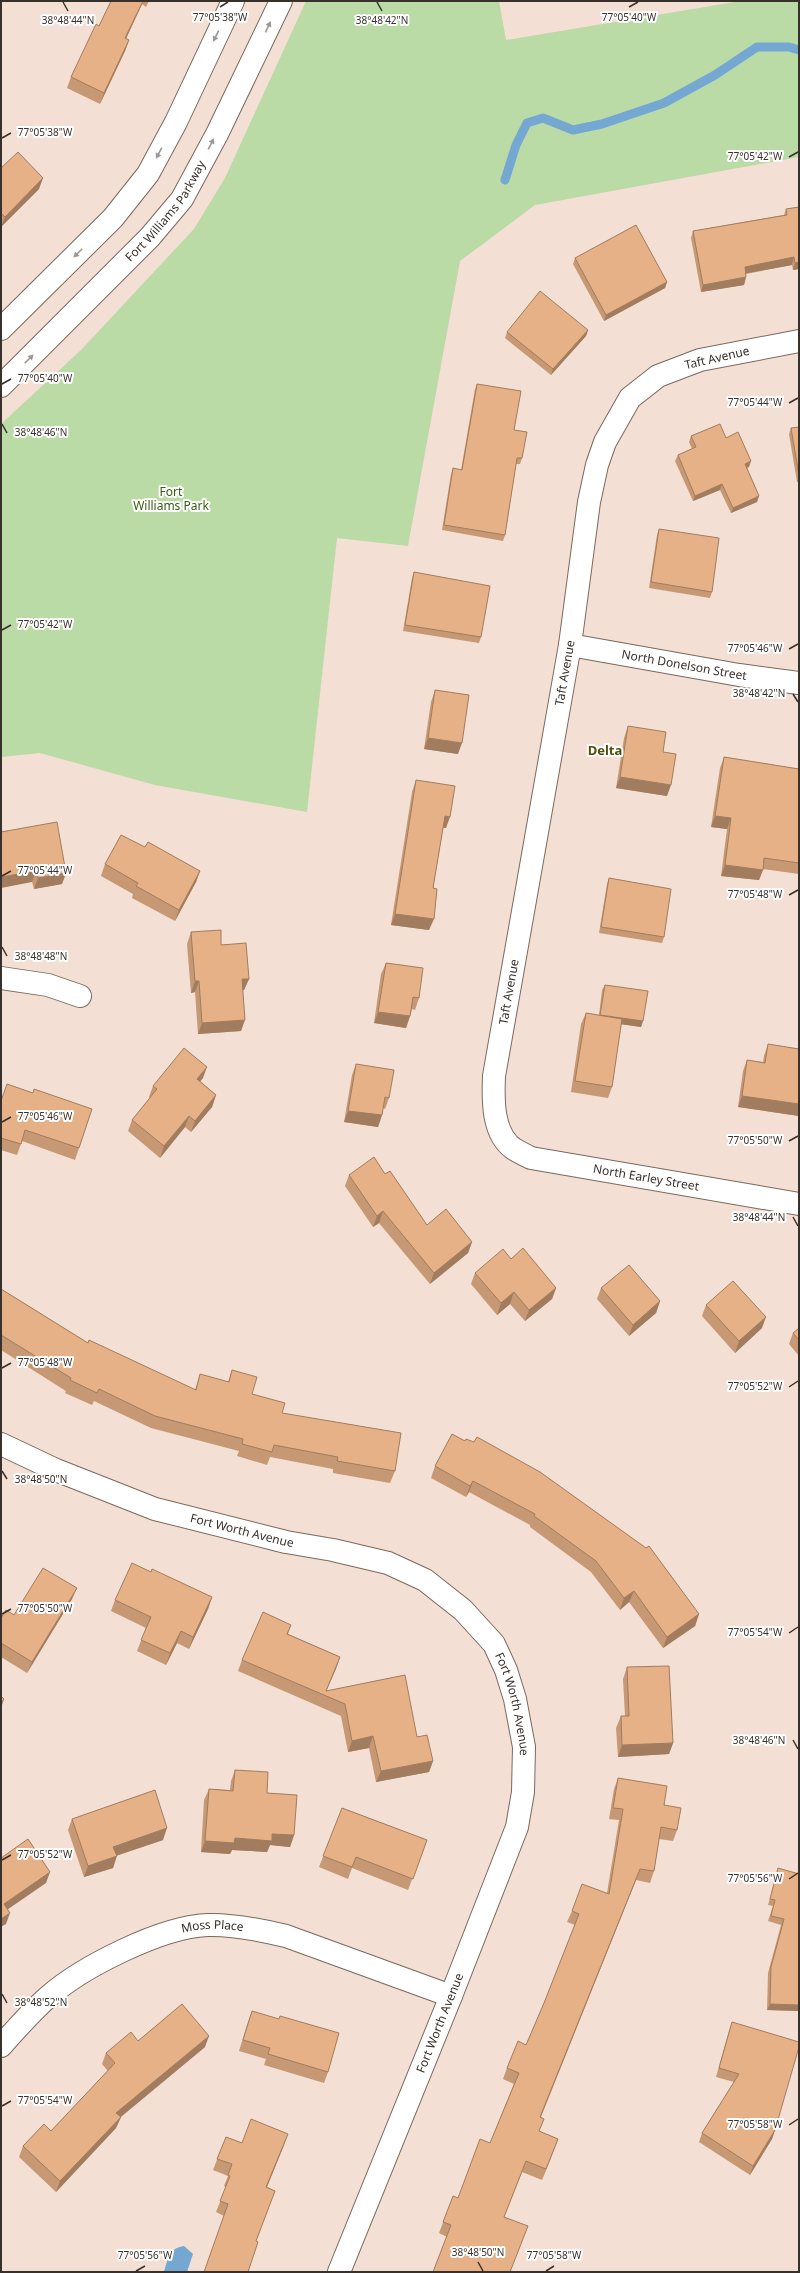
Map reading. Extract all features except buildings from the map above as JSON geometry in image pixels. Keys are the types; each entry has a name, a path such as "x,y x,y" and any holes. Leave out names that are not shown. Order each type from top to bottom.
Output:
{"street":[{"path":"1,329 113,218 148,174 176,122 233,1"},
{"name":"Fort Williams Parkway","path":"1,386 150,237 182,199 217,134 281,1"},
{"name":"Taft Avenue","path":"502,1133 495,1115 494,1076 570,645 589,502 597,465 614,424 630,398 658,376 672,369 700,360 799,341"},
{"name":"North Donelson Street","path":"570,645 739,675 799,683"},
{"path":"1,978 48,985 80,996"},
{"name":"North Earley Street","path":"502,1133 513,1148 531,1158 799,1204"},
{"name":"Fort Worth Avenue","path":"3,1451 155,1509 286,1542 333,1550 388,1563 425,1580 443,1592 463,1610 494,1644 506,1670 521,1726 524,1747 523,1792 516,1827 451,1996 339,2272"},
{"name":"Moss Place","path":"1,2046 48,1997 78,1975 160,1935 207,1925 262,1930 286,1936 451,1996"}],"green space":[{"name":"Fort Williams Park","path":"306,1 499,1 506,40 741,1 799,1 799,157 535,205 460,261 408,546 337,538 307,812 155,785 40,753 1,757 1,424 81,350 194,229 225,178"}],"water":[{"path":"184,2246 193,2254 187,2272 164,2272 172,2252 179,2247"}],"waterway":[{"path":"505,180 516,145 527,123 543,118 573,130 602,124 664,103 715,75 757,47 789,47 799,50"}],"district":[{"name":"Delta","path":"605,750"}]}
